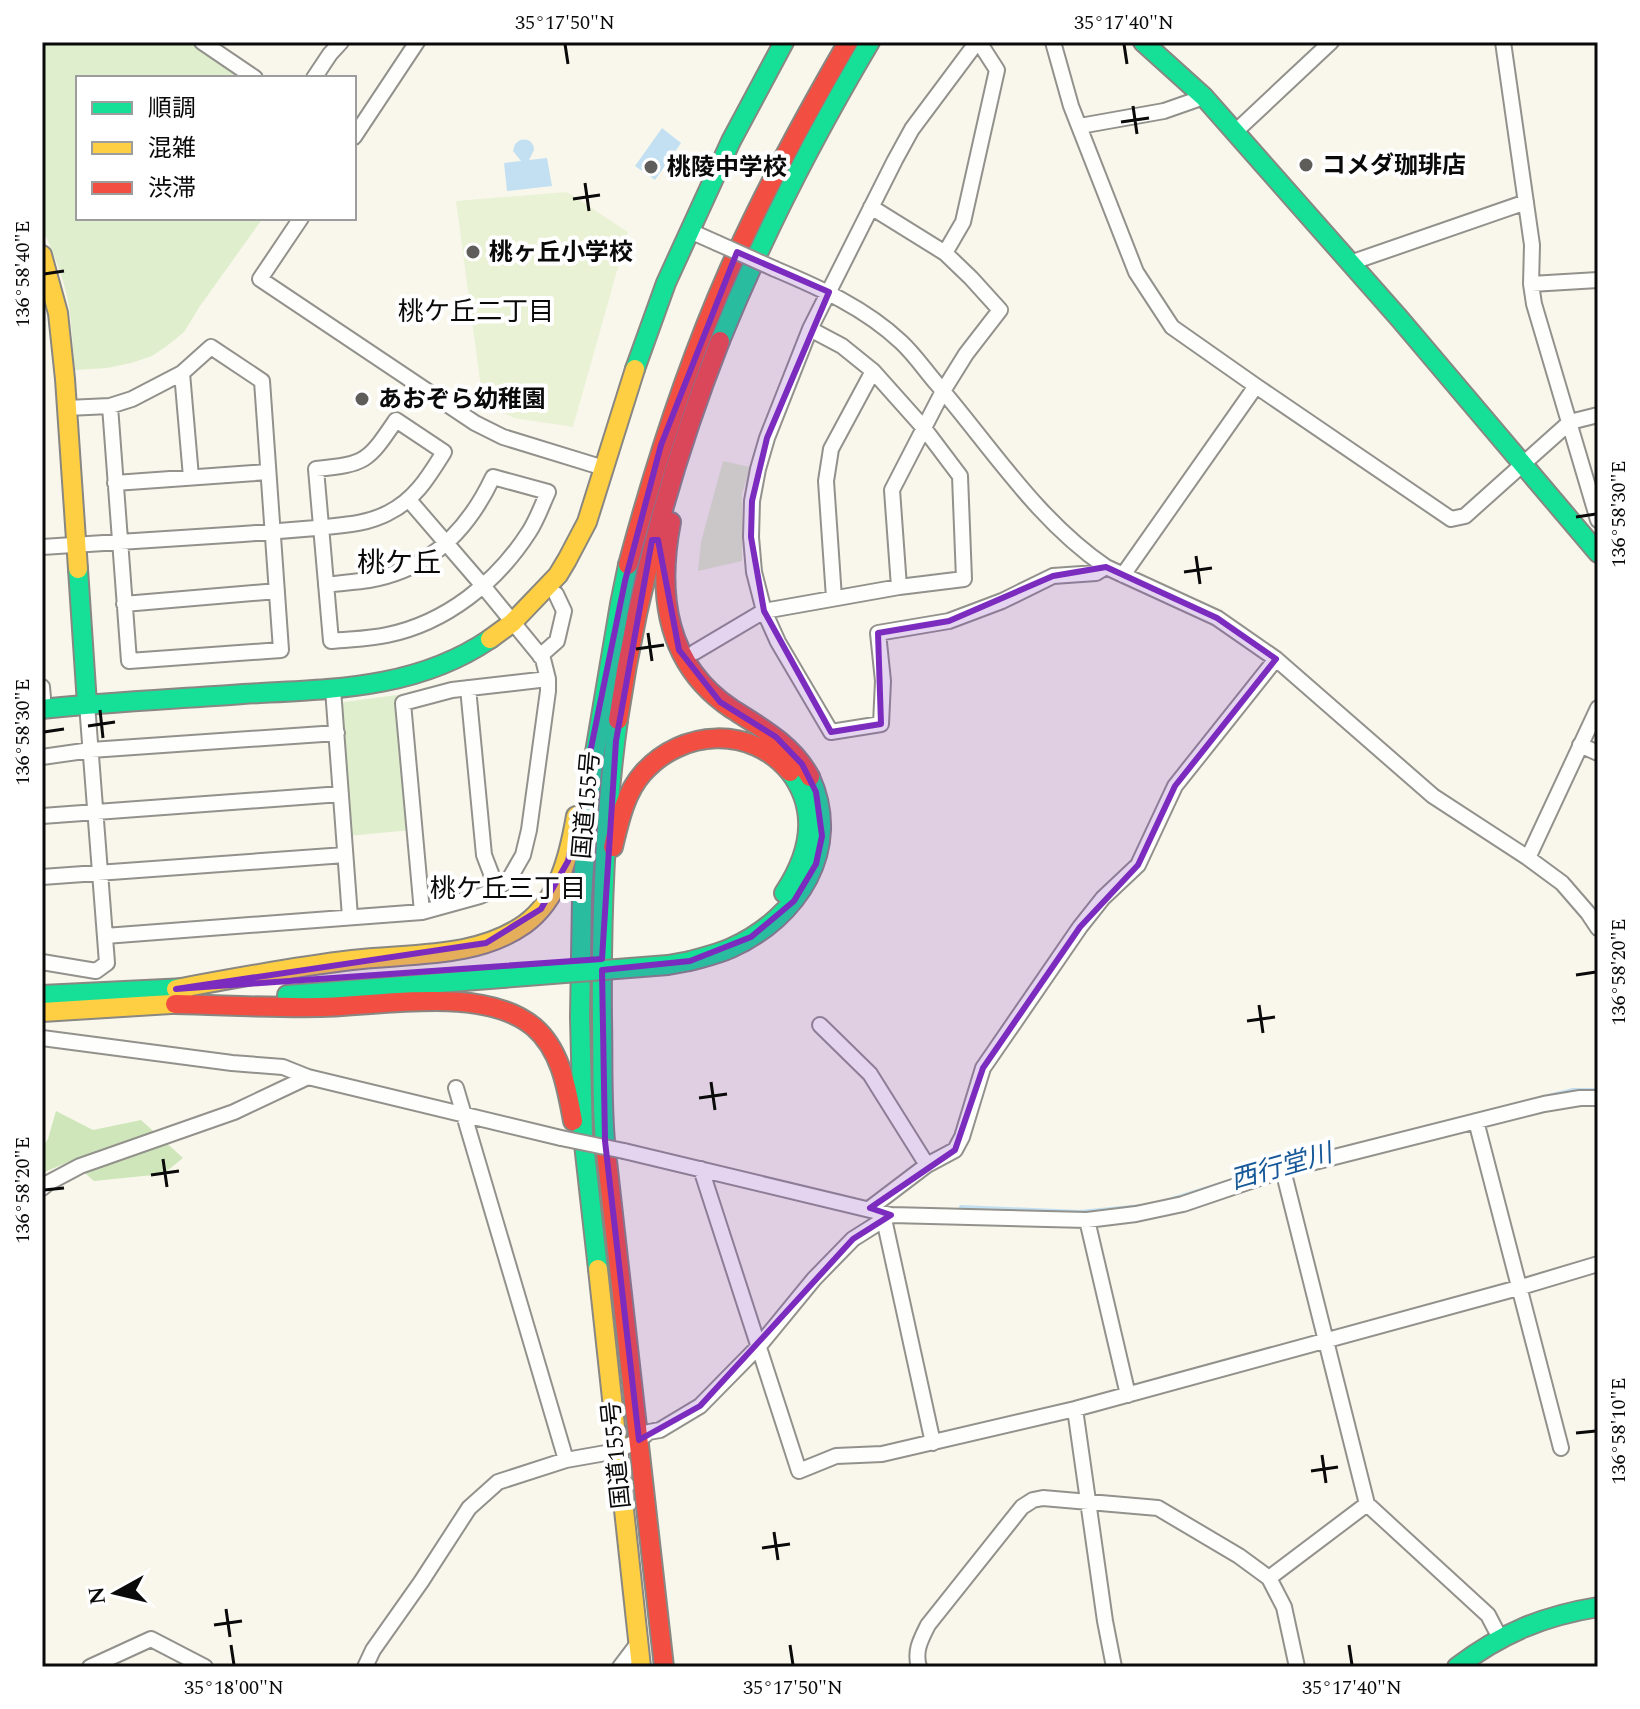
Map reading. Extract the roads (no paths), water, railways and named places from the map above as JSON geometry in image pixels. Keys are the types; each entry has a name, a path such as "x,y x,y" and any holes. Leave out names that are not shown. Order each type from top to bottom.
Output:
{"main road":[{"path":"42,698 87,704 385,683 423,673 467,654 512,623 545,590 567,560 587,522 632,376 666,283 731,141 784,42"},
{"name":"国道155号","path":"641,1667 583,1135 580,1061 582,891 587,819 600,722 625,581 661,445 698,341 763,195 848,42"},
{"name":"国道155号","path":"664,1667 605,1141 603,904 607,821 616,741 641,594 679,455 719,345 778,206 870,42"},
{"path":"1143,42 1204,97 1399,318 1598,553"},
{"path":"42,255 58,313 87,704"},
{"path":"42,1012 176,996 502,973 665,954 690,955 728,949 762,930 784,911 811,876 820,851 822,821 816,792 802,764 791,751 776,737 720,702 696,678 679,650 669,619 664,582 666,543 684,465 719,345"},
{"path":"176,996 278,970 486,943 525,924 552,894 568,861 585,761 600,722"},
{"path":"603,904 625,804 642,774 678,746 697,740 736,740 766,751 781,762 793,777 808,808 809,835 799,868 777,901 748,926 690,955"},
{"path":"42,995 176,996 332,1007 469,1003 505,1010 520,1017 545,1038 557,1058 567,1087 599,1282"},
{"path":"1457,1667 1476,1651 1538,1619 1598,1607"}],"street":[{"path":"222,56 231,42"},
{"path":"356,134 417,42"},
{"path":"945,253 963,222 997,70 978,42 912,129 810,329 767,438 752,501 751,537 754,572 764,611 778,642 831,732 881,724 883,681 878,633 949,621 1002,601 1053,576 1096,573 1106,567"},
{"path":"1053,42 1071,106 1136,272 1172,327 1256,386 1451,519 1465,516 1570,422 1598,415"},
{"path":"1235,132 1331,42"},
{"path":"1503,42 1532,245 1534,304 1598,516"},
{"path":"203,43 252,76"},
{"path":"315,76 336,44"},
{"path":"1080,126 1164,111 1204,97"},
{"path":"1350,263 1526,202"},
{"path":"871,207 945,253 1000,310 966,354 943,391 892,490 899,587"},
{"path":"300,220 260,279 475,423 503,437 604,468"},
{"path":"690,231 829,292 873,319 902,343 1043,514 1089,556 1106,567 1217,618 1276,659 1433,796 1562,883 1598,928"},
{"path":"1531,284 1598,280"},
{"path":"695,652 764,611 964,579 960,476 923,427 873,371 842,346 810,329"},
{"path":"67,408 110,406 132,399 182,373 211,347 262,381 281,650 129,661 110,406"},
{"path":"834,598 826,481 831,449 873,371"},
{"path":"182,373 191,477"},
{"path":"1123,575 1256,386"},
{"path":"42,547 274,532 321,527 350,525 371,521 409,500 444,452 396,420 368,457 356,463 316,469 321,527 326,585 331,641 376,637 404,631 449,610 484,587 509,560 531,529 548,492 493,477 465,525 447,544 420,562 371,580 326,585"},
{"path":"115,483 268,472"},
{"path":"105,936 422,912 480,896 497,889 511,876 523,855 529,830 548,679 540,656 409,500"},
{"path":"124,604 277,591"},
{"path":"540,656 557,641 564,611 556,594"},
{"path":"869,1209 927,1165 955,1150 962,1137 983,1068 1080,927 1103,898 1138,865 1175,786 1276,659"},
{"path":"422,912 403,703 452,690 548,679"},
{"path":"468,688 484,855 497,889"},
{"path":"333,689 350,917"},
{"path":"42,962 96,971 107,963 87,704"},
{"path":"1528,858 1598,708"},
{"path":"42,757 91,750 337,733"},
{"path":"1580,745 1598,753"},
{"path":"42,816 341,794"},
{"path":"42,877 345,855"},
{"path":"820,1025 870,1074 927,1165"},
{"path":"42,1038 283,1067 308,1077 869,1209 888,1217 1087,1220 1136,1214 1183,1204 1283,1170 1476,1121 1544,1104 1598,1098"},
{"path":"42,1188 80,1166 234,1112 308,1077"},
{"path":"456,1088 566,1460"},
{"path":"1476,1121 1561,1448"},
{"path":"701,1169 799,1471 836,1456 882,1454 1075,1409 1598,1264"},
{"path":"1283,1170 1367,1504 1488,1615 1500,1638"},
{"path":"365,1667 373,1650 469,1508 498,1482 566,1460 617,1451 700,1406 759,1346 814,1279 853,1239 888,1217"},
{"path":"888,1217 933,1443"},
{"path":"1087,1220 1128,1395"},
{"path":"1075,1409 1114,1667"},
{"path":"919,1667 916,1657 918,1646 928,1625 1022,1507 1043,1498 1158,1508 1239,1556 1269,1578 1284,1607 1297,1667"},
{"path":"1269,1578 1367,1504"},
{"path":"90,1667 151,1639 205,1667"},
{"path":"620,1667 639,1642"}],"water":[{"path":"662,128 681,143 655,180 635,166"},
{"path":"520,140 528,140 533,145 529,160 547,158 552,186 507,191 504,163 521,161 513,151"}],"waterway":[{"name":"西行堂川","path":"1544,1097 1573,1090 1598,1090"},
{"name":"西行堂川","path":"1166,1201 1230,1181"},
{"name":"西行堂川","path":"961,1207 1080,1212 1142,1206"}],"place":[{"name":"コメダ珈琲店","path":"1306,165"},
{"name":"桃陵中学校","path":"651,167"},
{"name":"桃ヶ丘小学校","path":"473,252"},
{"name":"あおぞら幼稚園","path":"362,399"}],"district":[{"name":"桃ケ丘二丁目","path":"476,311"},
{"name":"桃ケ丘","path":"399,562"},
{"name":"桃ケ丘三丁目","path":"508,888"}]}
